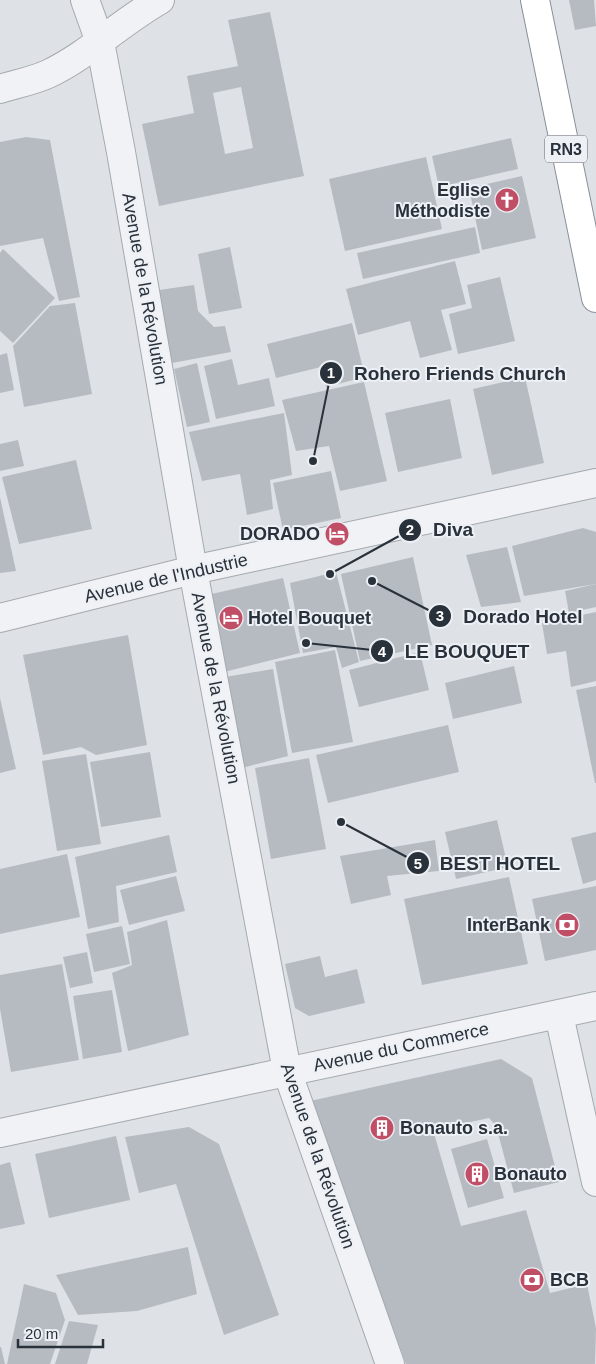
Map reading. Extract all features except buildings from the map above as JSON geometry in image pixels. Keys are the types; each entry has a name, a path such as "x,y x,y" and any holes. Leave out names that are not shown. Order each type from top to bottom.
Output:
{"highway":[{"name":"RN3","path":"535,0 596,298"}],"street":[{"name":"Avenue de la Révolution","path":"85,0 100,42 121,152 194,570 287,1071 390,1364"},
{"path":"0,89 48,74 100,42 134,14 160,0"},
{"name":"Avenue de l'Industrie","path":"0,618 194,570 596,483"},
{"name":"Avenue du Commerce","path":"0,1132 596,1006"},
{"path":"559,1015 596,1182"}],"place":[{"name":"Eglise Méthodiste","path":"507,200"},
{"name":"Rohero Friends Church","path":"313,461"},
{"name":"DORADO","path":"337,534"},
{"name":"Diva","path":"330,574"},
{"name":"Dorado Hotel","path":"372,581"},
{"name":"Hotel Bouquet","path":"231,618"},
{"name":"LE BOUQUET","path":"306,643"},
{"name":"BEST HOTEL","path":"341,822"},
{"name":"InterBank","path":"567,925"},
{"name":"Bonauto s.a.","path":"382,1128"},
{"name":"Bonauto","path":"477,1174"},
{"name":"BCB","path":"532,1280"}]}
